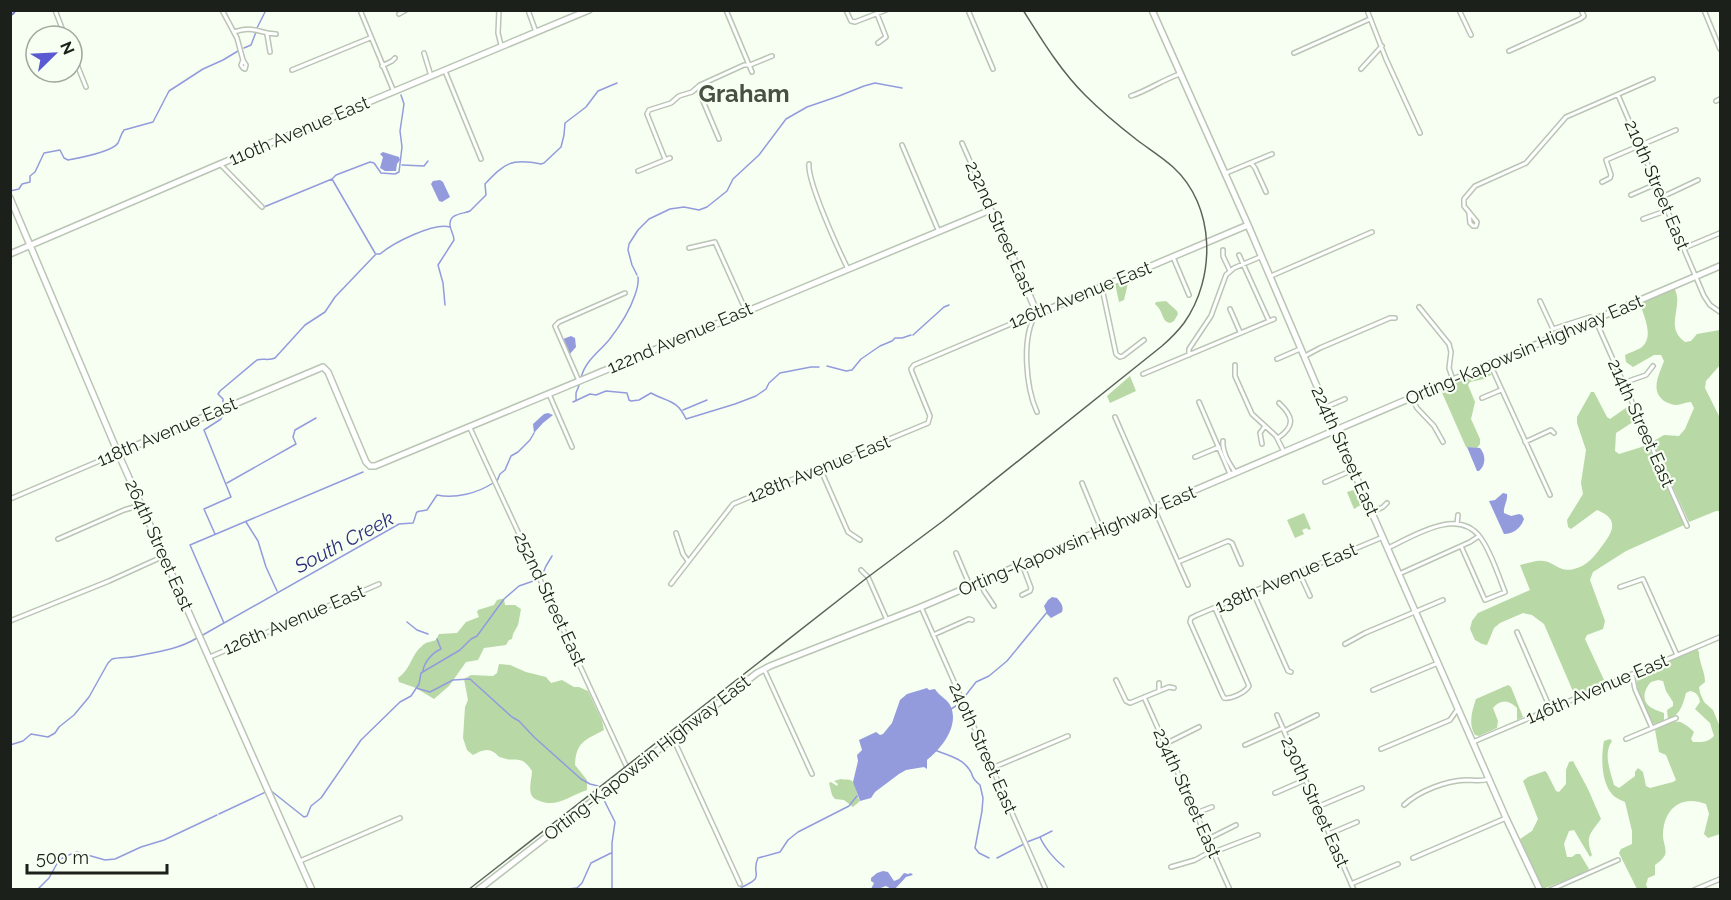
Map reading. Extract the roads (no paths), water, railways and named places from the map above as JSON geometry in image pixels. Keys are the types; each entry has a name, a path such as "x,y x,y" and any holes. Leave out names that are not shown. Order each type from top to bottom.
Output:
{"street":[{"path":"222,10 234,32 243,60"},
{"path":"360,10 394,92"},
{"path":"499,10 498,33 501,47"},
{"path":"528,10 536,32"},
{"name":"110th Avenue East","path":"10,254 589,10"},
{"path":"726,10 752,72"},
{"path":"846,10 852,22 858,22 886,10"},
{"path":"968,10 993,69"},
{"name":"224th Street East","path":"1152,10 1506,818 1540,890"},
{"path":"1367,10 1386,59 1420,133"},
{"path":"1459,10 1471,35"},
{"path":"1509,51 1580,20 1584,16 1581,10"},
{"path":"1704,10 1720,49"},
{"path":"399,14 406,11"},
{"path":"877,14 886,37 878,43"},
{"path":"1294,53 1370,19"},
{"path":"234,32 249,28 267,34 276,34"},
{"path":"267,34 270,52"},
{"path":"292,70 371,38"},
{"path":"1361,69 1382,46"},
{"path":"424,53 431,76"},
{"path":"665,159 648,121 647,111 671,103 679,96 692,92 706,82 772,56"},
{"path":"382,66 395,58"},
{"path":"445,71 481,159"},
{"path":"1131,96 1180,74"},
{"path":"1469,213 1464,206 1464,199 1475,186 1524,165 1569,116 1653,79"},
{"path":"84,82 86,87"},
{"path":"706,82 699,88 700,94 718,139"},
{"name":"210th Street East","path":"1618,95 1708,302 1720,312"},
{"path":"1716,101 1720,99"},
{"path":"1602,182 1609,179 1611,175 1606,160 1676,130"},
{"name":"232nd Street East","path":"962,143 1035,306 1040,311"},
{"path":"902,145 939,232"},
{"path":"1224,174 1272,154"},
{"path":"638,171 670,158"},
{"path":"1251,163 1266,192"},
{"path":"220,164 262,207"},
{"path":"809,164 810,178 848,269"},
{"path":"1662,197 1698,180"},
{"path":"1631,195 1656,184"},
{"name":"264th Street East","path":"10,198 118,453 312,890"},
{"path":"1643,219 1668,210"},
{"name":"122nd Avenue East","path":"370,466 375,466 992,211"},
{"name":"126th Avenue East","path":"930,420 912,372 913,366 918,362 1248,225"},
{"path":"1269,277 1372,232"},
{"path":"1684,248 1720,232"},
{"path":"689,248 712,241 716,244 746,311"},
{"path":"1223,250 1230,271"},
{"path":"1239,255 1269,321"},
{"path":"1173,256 1189,295"},
{"path":"1189,355 1189,350 1211,316 1225,277 1230,271 1260,256"},
{"name":"Orting-Kapowsin Highway East","path":"478,890 757,673 981,582 1720,266"},
{"path":"1101,286 1114,351 1119,356 1126,355 1144,340"},
{"path":"579,381 555,327 559,322 625,293"},
{"path":"1539,301 1552,329 1558,329 1590,317 1595,319"},
{"path":"1419,307 1449,344 1451,352 1449,365 1453,380"},
{"path":"1230,309 1240,333"},
{"path":"1037,412 1028,376 1028,348 1032,321 1040,311"},
{"path":"1304,357 1357,332 1395,318"},
{"path":"1143,374 1274,319"},
{"name":"214th Street East","path":"1595,319 1687,526"},
{"path":"1277,359 1300,349"},
{"path":"1490,364 1550,495"},
{"path":"1235,365 1235,376 1252,414 1278,438 1284,453"},
{"path":"1623,383 1646,375 1653,366"},
{"name":"118th Avenue East","path":"10,499 323,367 328,372 362,454 370,466"},
{"path":"1482,398 1502,390"},
{"path":"549,394 572,447"},
{"path":"1412,398 1417,408 1434,426 1443,442"},
{"path":"1326,407 1345,399"},
{"path":"1199,402 1233,475"},
{"path":"1278,438 1287,431 1291,418 1279,403"},
{"path":"1115,417 1188,585"},
{"name":"128th Avenue East","path":"671,584 732,504 906,433 927,424 930,420"},
{"path":"1262,444 1260,433 1265,426"},
{"name":"252nd Street East","path":"469,427 629,772"},
{"path":"1525,442 1551,430 1554,433"},
{"path":"1222,441 1233,475"},
{"path":"1195,457 1219,447"},
{"path":"820,468 848,532 860,540"},
{"path":"1325,482 1353,470"},
{"path":"1082,483 1102,530"},
{"path":"1372,512 1387,503"},
{"path":"58,538 141,505"},
{"path":"1457,524 1458,514"},
{"path":"1388,548 1440,525 1457,524 1470,528 1479,536 1506,592 1485,600 1461,546"},
{"path":"676,533 683,554 688,561"},
{"path":"1399,574 1479,536"},
{"name":"138th Avenue East","path":"1215,608 1249,688 1226,698 1222,694 1190,620 1193,617 1383,537"},
{"path":"1178,562 1229,541 1241,564"},
{"path":"956,553 970,586"},
{"path":"10,621 164,556"},
{"path":"1022,564 1031,588 1022,595"},
{"path":"861,570 868,577 887,620"},
{"path":"1299,572 1310,596"},
{"path":"1620,587 1643,579 1677,655"},
{"path":"981,582 994,606"},
{"name":"126th Avenue East","path":"209,657 379,584"},
{"path":"1253,592 1288,671 1292,672"},
{"path":"1345,644 1365,633 1443,600"},
{"name":"240th Street East","path":"921,607 1046,890"},
{"path":"933,635 969,619 972,620"},
{"path":"1516,632 1550,708"},
{"name":"146th Avenue East","path":"1473,742 1720,637"},
{"path":"1373,690 1438,663"},
{"path":"765,669 812,774"},
{"path":"1632,674 1635,689 1652,728"},
{"path":"1116,680 1129,703 1159,691 1174,688"},
{"path":"1159,683 1159,691"},
{"name":"234th Street East","path":"1144,698 1230,890"},
{"path":"1381,750 1450,720 1458,708"},
{"name":"230th Street East","path":"1277,715 1354,890"},
{"path":"1245,745 1317,715"},
{"path":"1626,739 1676,718"},
{"path":"1166,744 1199,727"},
{"path":"992,768 1068,736"},
{"path":"673,738 740,884"},
{"path":"1404,804 1417,795 1448,782 1489,779"},
{"path":"1275,793 1305,780"},
{"path":"1317,807 1362,788"},
{"path":"1196,813 1212,807"},
{"path":"300,861 400,818"},
{"path":"1413,858 1506,818"},
{"path":"1329,834 1357,822"},
{"path":"1208,839 1236,825"},
{"path":"1171,867 1195,860 1257,835"},
{"path":"1551,890 1618,860"},
{"path":"1352,884 1398,864"},
{"path":"1694,890 1720,879"}],"water":[{"path":"383,152 399,157 396,171 385,171 380,168 383,157 380,154"},
{"path":"440,180 450,197 442,202 439,201 431,184 433,181"},
{"path":"571,336 575,338 576,347 569,355 563,339"},
{"path":"548,413 553,415 534,433 533,424"},
{"path":"1467,447 1480,448 1482,451 1484,463 1479,471 1477,471"},
{"path":"1503,493 1507,494 1504,513 1511,516 1519,514 1524,519 1516,530 1504,534 1489,501 1495,500"},
{"path":"1052,597 1057,598 1063,608 1062,612 1051,618 1044,606"},
{"path":"927,688 935,689 951,707 953,722 947,737 927,760 927,769 924,767 906,770 875,792 871,798 860,801 853,782 858,761 857,755 862,750 859,740 876,732 883,734 892,723 900,700 907,694"},
{"path":"883,871 888,872 894,881 904,873 913,875 906,877 895,889 886,886 871,889 874,883 871,878"}],"waterway":[{"path":"257,28 266,10"},
{"path":"244,48 251,45 256,32"},
{"path":"10,191 19,189 22,184 30,182 30,176 35,172 44,153 60,150 64,158 68,160 95,154 115,146 124,130 153,122 169,91 203,69 238,51"},
{"path":"445,305 443,283 438,265 454,240 450,227 452,218 470,211 486,195 485,184 509,164 515,162 544,163 561,147 565,123 586,107 598,91 617,83"},
{"path":"637,275 628,250 638,230 649,219 670,209 684,207 699,210 707,207 727,191 733,179 759,155 786,119 807,107 875,83 902,88"},
{"path":"332,179 336,175 370,162 374,163 381,173 399,172 402,147 400,131 404,104 401,95"},
{"path":"402,165 424,166 428,161"},
{"path":"264,207 332,179 375,253"},
{"path":"223,407 223,399 218,394 220,391 257,360 275,358 305,325 325,312 335,297 376,254 424,230 450,227"},
{"path":"581,378 589,362 609,340 627,313 633,302 638,277"},
{"path":"913,335 949,305"},
{"path":"827,366 846,371 852,370 861,359 880,346 895,338 911,335"},
{"path":"573,402 590,394 596,395 606,391 627,393 631,401 639,400 651,393 675,404 686,419 756,396 766,389 780,373 819,367"},
{"path":"576,401 580,383"},
{"path":"683,410 707,400"},
{"path":"215,534 204,509 231,497 204,430 221,419 224,411"},
{"path":"227,483 296,444 293,437 295,430 316,418"},
{"name":"South Creek","path":"497,481 511,456 518,452 534,433"},
{"path":"224,623 190,545 363,472"},
{"name":"South Creek","path":"201,636 399,524 413,523 417,512 427,510 437,495 466,494 493,483"},
{"path":"246,522 258,541 277,591"},
{"path":"541,578 552,556"},
{"path":"219,814 270,790 304,817 307,816 311,806 321,798 361,740 400,702 411,696 419,684 421,673 460,650 477,636 504,599 519,586 539,579"},
{"path":"951,709 959,704 976,682 989,676 1007,661 1048,611"},
{"path":"407,622 417,630 428,634"},
{"name":"South Creek","path":"10,745 23,741 31,734 48,737 55,733 89,697 112,659 168,650 197,638"},
{"path":"423,671 429,658 441,649 437,639"},
{"path":"416,688 430,692 453,680 470,679 581,779 598,786"},
{"path":"935,750 954,757 966,765 974,780 980,785 983,798 982,811 975,848 989,858"},
{"path":"602,796 615,822 612,843 612,890"},
{"path":"742,887 756,877 758,858 780,852 788,840 798,832 849,806 857,796"},
{"path":"37,890 49,878 59,860 66,856 77,852 105,860 115,859 164,840 217,815"},
{"path":"1040,837 1052,831"},
{"path":"1027,842 1040,837 1050,853 1064,867"},
{"path":"997,858 1024,844"},
{"path":"560,890 577,888 582,883 591,863 611,853"}],"railway":[{"path":"468,890 943,521 1162,346 1184,323 1202,285 1206,264 1207,243 1204,222 1197,202 1187,183 1173,167 1117,124 1076,85 1023,10"}],"district":[{"name":"Graham","path":"744,94"}]}
